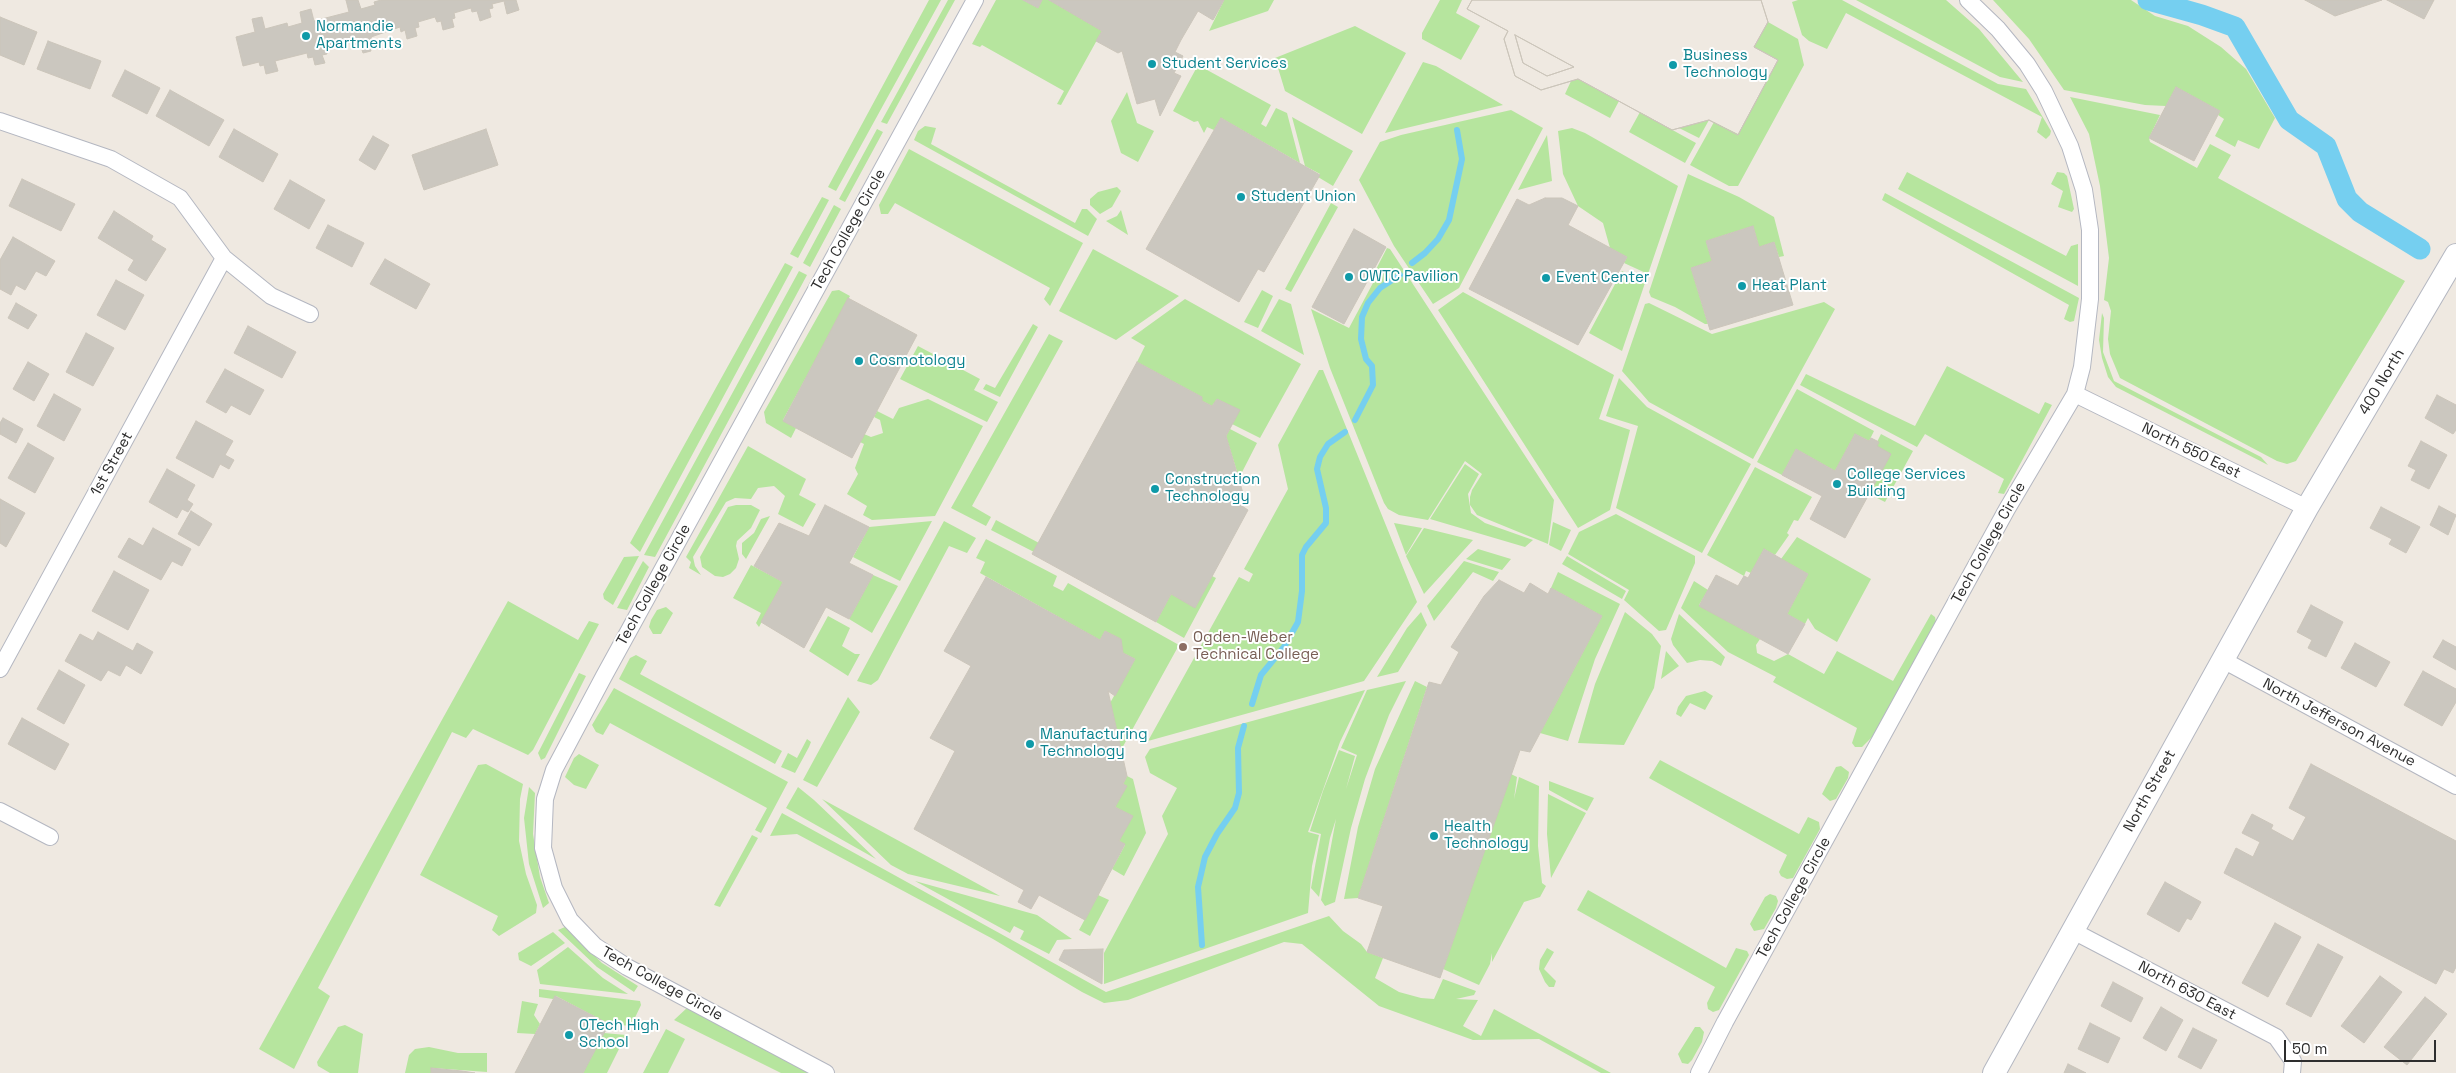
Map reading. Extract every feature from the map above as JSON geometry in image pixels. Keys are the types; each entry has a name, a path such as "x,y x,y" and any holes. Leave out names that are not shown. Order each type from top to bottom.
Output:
{"main road":[{"name":"400 North","path":"2307,508 2456,255"},
{"name":"North Street","path":"1994,1073 2307,508"}],"street":[{"name":"Tech College Circle","path":"826,1073 627,968 596,946 570,920 554,888 543,848 545,799 554,770 603,678 975,0"},
{"name":"Tech College Circle","path":"1699,1073 1725,1022 2007,509 2075,394 2086,346 2090,299 2090,230 2084,190 2070,146 2044,91 2027,64 1998,29 1968,0"},
{"path":"0,121 112,159 180,198 224,258 270,296 310,314"},
{"name":"1st Street","path":"0,669 224,258"},
{"name":"North 550 East","path":"2075,394 2307,508"},
{"name":"North Jefferson Avenue","path":"2223,660 2456,786"},
{"path":"0,811 50,837"},
{"name":"North 630 East","path":"2073,931 2276,1037 2292,1067"}],"green space":[{"path":"929,0 941,0 836,191 828,187"},
{"path":"948,0 955,0 887,124 881,122"},
{"path":"996,0 1023,0 1038,8 1042,0 1049,0 1102,31 1061,105 1057,104 1064,91 982,45 980,47 972,44"},
{"path":"1224,0 1274,0 1268,11 1209,31"},
{"path":"1440,0 1462,0 1456,13 1480,26 1461,60 1422,39 1422,33"},
{"path":"1798,0 1842,0 1998,84 2026,89 2051,131 2050,135 2046,139 2037,132 2042,117 1846,13 1827,49 1809,41 1802,35 1792,2"},
{"path":"1856,0 1946,0 1979,29 2023,82 2000,77"},
{"path":"1993,0 2131,0 2155,16 2188,26 2221,47 2246,69 2275,118 2259,149 2238,140 2235,147 2215,136 2224,119 2218,115 2220,111 2176,87 2166,106 2145,105 2064,90 2029,39"},
{"path":"1768,22 1798,39 1804,65 1738,186 1729,186 1690,165 1714,122 1738,134 1778,60 1754,47"},
{"path":"1355,26 1406,53 1362,134 1285,91 1275,58"},
{"path":"1423,62 1436,66 1503,105 1385,133"},
{"path":"1198,65 1271,105 1261,124 1266,127 1276,108 1287,113 1300,163 1221,118 1214,130 1207,127 1204,133 1198,121 1194,122 1173,111"},
{"path":"1578,79 1619,101 1610,118 1565,94 1571,81"},
{"path":"1127,92 1137,123 1154,131 1138,162 1121,153 1111,121"},
{"path":"2070,97 2160,115 2149,138 2150,142 2197,168 2210,144 2231,155 2218,178 2405,281 2296,461 2287,464 2277,461 2120,378 2110,354 2108,339 2111,311 2108,302 2104,300 2109,258 2100,186 2089,134"},
{"path":"1511,110 1543,128 1459,288 1433,304 1394,246 1359,180 1380,142 1401,135"},
{"path":"1640,112 1696,143 1685,163 1629,132"},
{"path":"1292,117 1353,151 1333,186 1318,177 1320,174 1305,166"},
{"path":"1709,120 1699,138 1679,128"},
{"path":"925,126 936,128 931,144 1075,223 1082,209 1087,209 1097,219 1088,236 914,140 918,131"},
{"path":"1572,128 1585,133 1678,186 1648,274 1624,263 1627,257 1610,248 1603,223 1578,206 1563,174 1558,131"},
{"path":"877,129 883,132 845,202 839,199"},
{"path":"1547,135 1552,181 1518,190"},
{"path":"909,149 1083,243 1050,306 1044,299 1050,288 895,203 888,214 881,214 879,205"},
{"path":"1907,172 2066,256 2071,246 2078,244 2078,286 1898,189"},
{"path":"2057,172 2064,173 2067,176 2074,209 2072,212 2058,207 2063,191 2051,184"},
{"path":"1688,174 1739,197 1774,217 1784,256 1779,257 1774,242 1759,247 1753,226 1706,241 1712,261 1691,268 1708,324 1651,297 1649,292"},
{"path":"1117,187 1121,191 1112,207 1100,214 1090,205 1090,199 1098,192"},
{"path":"1885,193 2079,298 2074,321 2070,322 2064,319 2069,305 1882,200"},
{"path":"822,197 829,200 798,258 790,254"},
{"path":"1331,203 1338,207 1291,292 1285,289"},
{"path":"834,205 841,209 810,267 803,263"},
{"path":"1121,210 1128,235 1106,221 1117,216"},
{"path":"1387,248 1390,249 1554,500 1548,544 1477,515 1470,505 1470,497 1482,474 1465,461 1428,520 1399,515 1388,509 1384,503 1330,368 1311,309 1349,328 1373,283 1371,279"},
{"path":"1093,249 1179,296 1116,340 1059,311"},
{"path":"785,263 793,267 640,552 630,543"},
{"path":"799,271 807,275 655,557 644,555"},
{"path":"1622,271 1645,283 1622,351 1589,333"},
{"path":"839,290 850,296 783,420 796,428 791,438 766,423 764,412 832,291"},
{"path":"1262,290 1273,296 1258,328 1244,322"},
{"path":"1463,292 1614,375 1599,419 1630,430 1610,510 1578,528 1438,310"},
{"path":"1185,299 1301,364 1260,438 1232,424 1239,410 1217,399 1212,406 1202,401 1202,397 1137,362 1145,346 1131,338"},
{"path":"1279,299 1291,304 1304,355 1261,331"},
{"path":"1824,302 1835,309 1753,459 1649,402 1622,371 1645,304 1649,303 1712,334"},
{"path":"2102,313 2104,318 2103,352 2114,381 2261,457 2268,465 2116,387 2108,377 2102,358 2099,340"},
{"path":"1033,324 1038,327 1000,397 983,389 986,384 995,388"},
{"path":"1049,334 1063,341 972,506 991,517 986,526 951,508"},
{"path":"918,346 980,379 974,390 998,402 987,422 900,379"},
{"path":"1947,366 2039,414 2045,402 2052,405 2004,494 1998,493 2004,479 1925,434 1917,447 1800,385 1806,374 1915,426"},
{"path":"1319,370 1323,370 1417,602 1364,681 1148,741 1239,577 1249,582 1253,574 1244,569 1288,489 1278,445"},
{"path":"1619,378 1647,407 1751,464 1702,553 1616,508 1638,426 1606,416"},
{"path":"1797,389 1874,431 1869,441 1855,434 1835,471 1796,449 1782,475 1757,462"},
{"path":"928,399 983,426 935,516 872,520 863,515 867,506 847,494 858,474 855,468 864,444 860,442 864,434 871,437 883,433 880,420 874,417 877,411 893,419 899,408"},
{"path":"1230,429 1257,443 1239,478 1226,436"},
{"path":"1881,434 1913,451 1885,502 1869,494 1877,442"},
{"path":"748,446 806,479 799,495 816,504 803,527 778,514 785,496 774,486 758,488 751,499 735,498 726,502 693,557 695,566 701,575 689,568 691,562 686,557"},
{"path":"1465,464 1479,474 1468,494 1471,513 1485,523 1533,540 1525,547 1430,519"},
{"path":"1755,467 1812,497 1798,521 1794,520 1787,533 1789,535 1775,555 1764,549 1751,573 1746,571 1744,576 1707,555"},
{"path":"751,505 760,510 751,528 737,541 736,546 739,559 736,568 730,574 723,577 715,576 702,567 700,557 728,507"},
{"path":"1616,514 1695,556 1695,563 1666,630 1659,631 1624,600 1629,590 1568,554 1579,532"},
{"path":"770,516 746,559 742,554 742,543 754,533 761,519"},
{"path":"996,520 1039,543 1034,552 991,530"},
{"path":"932,521 900,581 853,557 869,527"},
{"path":"944,521 976,538 967,553 949,546 878,680 871,685 857,681"},
{"path":"1553,522 1571,530 1561,551 1549,545"},
{"path":"1394,523 1422,528 1406,555"},
{"path":"1424,528 1473,540 1424,594 1406,556"},
{"path":"1797,537 1871,579 1837,642 1815,629 1808,618 1805,624 1787,614 1808,574 1781,559"},
{"path":"986,539 1057,576 1053,586 1063,591 1068,583 1179,645 1121,750 1110,703 1135,659 1123,653 1120,639 1105,631 1100,640 980,573 985,562 976,558"},
{"path":"1478,549 1511,559 1502,570 1466,559"},
{"path":"639,556 613,605 604,599 603,594 624,557"},
{"path":"1567,556 1626,591 1622,599 1562,564"},
{"path":"643,561 649,567 627,610 617,608"},
{"path":"1464,561 1499,572 1493,581 1473,572 1434,621 1427,606"},
{"path":"751,565 783,582 759,627 756,623 761,613 733,598"},
{"path":"1558,572 1620,604 1595,659 1568,741 1540,733 1602,616 1551,588"},
{"path":"873,575 898,586 872,633 849,619"},
{"path":"1212,576 1216,578 1184,638 1156,622 1171,594 1195,607"},
{"path":"1694,581 1708,590 1699,605 1760,639 1756,645 1757,653 1774,661 1788,654 1824,674 1837,651 1893,681 1931,614 1935,617 1936,622 1873,736 1862,747 1855,747 1852,743 1857,728 1773,682 1776,677 1728,652 1681,608"},
{"path":"508,601 578,640 589,621 599,624 533,750 528,755 473,729 466,738 452,732 318,988 330,996 294,1069 259,1049"},
{"path":"666,607 673,613 661,634 653,634 649,627 651,620 657,610"},
{"path":"1421,612 1427,625 1398,672 1377,677 1407,628"},
{"path":"1625,612 1652,634 1661,646 1654,688 1624,745 1578,743 1595,684"},
{"path":"1679,614 1725,657 1721,666 1712,661 1700,660 1687,663 1673,645 1671,639"},
{"path":"828,616 850,628 842,646 855,654 860,654 848,676 809,651"},
{"path":"1666,651 1679,666 1661,679"},
{"path":"636,655 647,661 640,674 782,751 775,764 619,679 630,658"},
{"path":"579,673 586,676 545,758 541,760 538,753"},
{"path":"1406,681 1389,715 1365,779 1351,828 1335,902 1325,906 1321,900 1336,819 1330,838 1319,897 1311,888 1321,834 1310,831 1323,791 1339,750 1355,756 1346,789 1357,755 1341,748 1367,690"},
{"path":"1415,681 1427,687 1358,898 1344,899 1358,827 1375,769"},
{"path":"614,688 788,782 761,833 755,830 767,808 610,723 603,735 596,732 592,725"},
{"path":"1365,690 1340,742 1308,832 1319,835 1312,866 1308,913 1104,984 1104,953 1168,834 1162,816 1177,788 1150,773 1145,757 1150,749"},
{"path":"1705,691 1713,696 1705,710 1690,703 1681,717 1676,714 1678,707 1686,696"},
{"path":"848,697 860,712 817,787 803,780"},
{"path":"807,739 811,742 795,773 781,767 788,753 797,758"},
{"path":"579,754 599,765 586,789 574,785 565,777 574,758"},
{"path":"1660,760 1799,834 1808,817 1819,822 1820,829 1793,878 1787,879 1781,876 1779,872 1787,855 1649,778"},
{"path":"486,764 523,784 520,799 519,841 526,874 537,905 536,913 499,936 492,930 498,916 420,875 478,765"},
{"path":"1841,766 1849,772 1848,778 1836,799 1830,801 1822,794 1836,767"},
{"path":"1511,774 1517,777 1514,799 1519,777 1539,786 1538,846 1542,883 1546,886 1540,897 1524,902 1492,962 1492,953 1490,964 1479,985 1443,969"},
{"path":"1127,776 1133,779 1146,833 1124,876 1112,869 1125,845 1119,841 1132,816 1115,807 1126,786 1123,784"},
{"path":"1549,781 1594,798 1587,811 1549,790"},
{"path":"529,787 535,793 533,834 540,877 549,903 543,908 529,864 524,818"},
{"path":"798,787 814,800 876,859 786,808"},
{"path":"1548,794 1586,813 1551,878 1547,834"},
{"path":"822,799 1000,896 908,874 891,865"},
{"path":"782,813 1106,992 1329,916 1343,931 1361,944 1367,952 1383,958 1375,978 1399,992 1421,998 1434,999 1443,979 1476,991 1474,995 1456,999 1478,1000 1463,1026 1481,1036 1494,1009 1611,1073 1601,1073 1539,1039 1473,1040 1379,1006 1302,944 1284,942 1128,1000 1104,1003 993,939 797,834 770,836"},
{"path":"752,835 758,838 720,907 714,905"},
{"path":"915,881 1037,915 1072,939 1057,940 1049,954 1020,939 1024,931 1014,926 1010,933"},
{"path":"1588,890 1726,968 1736,948 1747,951 1749,955 1719,1010 1713,1012 1708,1009 1707,1003 1715,987 1577,910"},
{"path":"1770,894 1776,896 1778,901 1776,908 1764,929 1754,931 1750,924 1765,897"},
{"path":"1098,895 1109,900 1090,936 1079,930"},
{"path":"565,927 602,963 638,986 634,992 597,967 558,930"},
{"path":"553,932 565,943 531,966 519,960 518,953"},
{"path":"568,947 603,978 628,994 540,984 537,970"},
{"path":"1547,948 1554,952 1544,969 1556,981 1554,987 1549,987 1539,969 1540,960"},
{"path":"539,989 640,1001 641,1005 631,1026 609,1024 556,996 553,999 539,997"},
{"path":"522,1001 538,1004 534,1015 540,1024 535,1034 517,1033"},
{"path":"688,1007 812,1073 781,1073 674,1020"},
{"path":"345,1025 363,1034 358,1073 330,1073 318,1066 317,1062 338,1027"},
{"path":"1695,1027 1700,1027 1704,1032 1702,1042 1692,1060 1688,1064 1682,1063 1678,1054"},
{"path":"666,1029 685,1039 668,1073 643,1073"},
{"path":"604,1033 626,1035 607,1073 583,1073"},
{"path":"429,1047 458,1053 487,1053 487,1072 432,1068 431,1073 405,1073 409,1055 415,1049"}],"building":[{"name":"Normandie Apartments","path":"346,0 358,0 361,9 375,5 374,2 381,0 516,0 519,10 507,14 504,1 492,4 493,8 489,9 491,17 480,21 477,11 472,12 471,8 454,13 455,18 452,19 454,27 443,30 441,21 437,22 435,17 418,22 419,27 415,28 417,36 407,39 405,30 401,32 400,27 371,37 373,42 369,43 371,51 363,53 360,44 356,45 355,41 326,49 327,54 322,55 325,63 315,65 313,57 308,58 307,53 275,61 278,71 266,74 264,65 260,66 259,62 243,66 236,37 255,32 252,19 262,17 265,29 287,23 288,27 302,23 300,12 311,9 314,21 349,12"},
{"path":"1023,0 1042,0 1038,8"},
{"name":"Student Services","path":"1049,0 1224,0 1213,20 1198,11 1181,40 1175,52 1183,56 1174,73 1181,76 1160,116 1155,99 1137,104 1122,51 1118,53 1096,41 1102,31"},
{"name":"Business Technology","path":"1472,0 1761,0 1768,22 1754,47 1778,60 1738,135 1709,120 1672,130 1578,79 1541,90 1515,76 1504,39 1508,31 1467,9","holes":["1515,35 1574,67 1547,76 1523,63"]},
{"name":"Business Technology","path":"1472,0 1761,0 1768,22 1754,47 1778,60 1738,135 1709,120 1672,130 1578,79 1541,90 1515,76 1504,39 1508,31 1467,9"},
{"path":"2305,0 2382,0 2335,16"},
{"path":"2387,0 2434,0 2424,19"},
{"path":"0,17 37,32 24,65 0,55"},
{"path":"1515,35 1574,67 1547,76 1523,63"},
{"path":"48,41 101,61 90,89 37,69"},
{"path":"125,70 160,88 147,114 112,96"},
{"path":"2176,87 2220,111 2194,161 2149,138"},
{"path":"170,90 224,120 209,146 156,116"},
{"name":"Student Union","path":"1221,118 1320,175 1264,272 1258,269 1239,302 1146,249"},
{"path":"234,129 278,154 263,182 219,157"},
{"path":"486,129 498,165 424,190 412,155"},
{"path":"373,136 389,145 375,170 359,160"},
{"path":"22,179 75,204 61,231 9,206"},
{"path":"290,180 325,200 309,229 274,209"},
{"name":"Event Center","path":"1545,198 1562,198 1578,206 1568,225 1627,257 1578,345 1469,289 1517,199 1529,205"},
{"path":"114,211 153,236 151,240 166,249 146,281 128,270 134,260 98,238"},
{"path":"328,225 364,243 352,267 316,248"},
{"name":"Heat Plant","path":"1753,226 1759,247 1774,242 1793,305 1710,330 1691,268 1712,261 1706,241"},
{"name":"OWTC Pavilion","path":"1354,229 1386,247 1344,324 1312,307"},
{"path":"13,237 55,261 46,276 36,271 25,290 16,285 11,295 0,289 0,260"},
{"path":"385,259 430,284 416,309 370,284"},
{"path":"116,280 144,295 125,330 97,315"},
{"name":"Cosmotology","path":"848,298 917,335 852,458 783,421"},
{"path":"16,303 37,315 28,329 8,318"},
{"path":"248,326 296,352 282,378 234,353"},
{"path":"86,333 114,348 93,386 66,372"},
{"path":"28,362 49,374 34,401 13,389"},
{"name":"Construction Technology","path":"1137,362 1202,397 1202,401 1212,406 1217,399 1240,410 1226,436 1245,500 1242,506 1248,510 1195,608 1171,594 1156,622 1032,554"},
{"path":"225,369 264,390 250,415 231,405 226,413 206,402"},
{"path":"54,394 81,409 64,441 37,426"},
{"path":"2437,395 2456,405 2456,430 2453,434 2425,418"},
{"path":"3,418 23,429 16,443 0,434 0,423"},
{"path":"196,421 233,441 225,455 234,460 229,469 220,464 213,478 176,458"},
{"name":"College Services Building","path":"1855,434 1869,441 1871,438 1879,442 1877,446 1891,454 1845,538 1810,519 1822,496 1782,475 1796,449 1835,471"},
{"path":"2421,441 2447,455 2429,489 2411,480 2416,470 2408,466"},
{"path":"28,443 54,458 35,493 8,478"},
{"path":"167,469 195,485 187,500 193,504 188,512 182,509 177,518 149,502"},
{"path":"0,499 25,513 6,547 0,543"},
{"path":"825,505 869,527 849,563 873,575 849,619 826,607 804,648 761,622 783,582 754,566 779,523 809,536"},
{"path":"2439,506 2456,515 2448,535 2430,525"},
{"path":"2381,507 2420,527 2406,553 2389,544 2392,539 2370,528"},
{"path":"191,511 212,524 199,546 178,534"},
{"path":"153,528 191,549 182,566 172,561 161,580 118,557 129,538 143,546"},
{"path":"1764,549 1808,574 1787,614 1805,624 1788,654 1699,606 1716,575 1738,586 1744,576 1748,578"},
{"path":"114,571 149,590 128,630 92,611"},
{"name":"Manufacturing Technology","path":"986,577 1100,640 1105,631 1121,639 1123,653 1135,659 1115,696 1108,691 1127,776 1123,784 1127,786 1115,807 1133,816 1119,841 1125,844 1085,920 1039,895 1031,909 1018,902 1024,890 914,829 955,751 930,738 971,666 944,651"},
{"name":"Health Technology","path":"1499,580 1524,593 1530,583 1548,594 1551,588 1602,616 1530,752 1520,750 1440,978 1367,952 1383,906 1358,898 1429,682 1441,685 1459,652 1451,647 1484,596"},
{"path":"2311,605 2343,622 2326,657 2308,648 2312,640 2297,632"},
{"path":"98,632 133,651 137,643 153,652 141,674 126,665 120,676 108,670 101,681 65,661 80,634 93,641"},
{"path":"2443,640 2456,647 2456,670 2433,657"},
{"path":"2355,643 2390,662 2376,687 2341,668"},
{"path":"59,670 85,685 64,724 37,709"},
{"path":"2423,671 2456,689 2456,702 2442,726 2404,705"},
{"path":"22,718 69,744 55,770 8,744"},
{"path":"2311,764 2456,841 2456,967 2453,973 2444,969 2436,984 2224,873 2236,848 2253,857 2260,842 2242,833 2252,814 2273,825 2271,829 2293,841 2306,817 2289,808"},
{"path":"2165,882 2201,902 2191,920 2187,918 2179,932 2147,914"},
{"path":"2275,923 2301,937 2268,997 2242,983"},
{"path":"2318,944 2343,957 2311,1017 2286,1004"},
{"path":"1103,949 1102,984 1059,960 1064,950"},
{"path":"2380,976 2402,992 2364,1043 2341,1026"},
{"path":"2113,982 2143,998 2131,1022 2101,1006"},
{"name":"OTech High School","path":"555,996 609,1024 583,1073 515,1073"},
{"path":"2425,997 2447,1014 2407,1065 2384,1047"},
{"path":"2161,1007 2183,1020 2166,1051 2143,1038"},
{"path":"2090,1023 2120,1038 2108,1063 2078,1049"},
{"path":"2193,1028 2217,1040 2201,1069 2178,1057"},
{"path":"2068,1064 2086,1073 2064,1073"},
{"path":"431,1068 462,1071 475,1073 431,1073"}],"waterway":[{"path":"2148,0 2202,15 2235,27 2289,120 2326,146 2347,199 2360,212 2420,249"},
{"path":"1412,263 1438,239 1449,220 1462,159 1457,130"},
{"path":"1355,420 1373,385 1372,366 1366,359 1361,339 1362,317 1368,303 1380,288 1400,275"},
{"path":"1252,704 1261,675 1284,647 1298,622 1302,591 1302,555 1306,547 1326,523 1326,508 1317,469 1320,457 1328,444 1345,432"},
{"path":"1202,945 1198,887 1205,857 1217,834 1235,808 1239,793 1238,748 1244,726"}],"place":[{"name":"Normandie Apartments","path":"306,36"},
{"name":"Student Services","path":"1152,64"},
{"name":"Business Technology","path":"1673,65"},
{"name":"Student Union","path":"1241,197"},
{"name":"OWTC Pavilion","path":"1349,277"},
{"name":"Event Center","path":"1546,278"},
{"name":"Heat Plant","path":"1742,286"},
{"name":"Cosmotology","path":"859,361"},
{"name":"College Services Building","path":"1837,484"},
{"name":"Construction Technology","path":"1155,489"},
{"name":"Ogden-Weber Technical College","path":"1183,647"},
{"name":"Manufacturing Technology","path":"1030,744"},
{"name":"Health Technology","path":"1434,836"},
{"name":"OTech High School","path":"569,1035"}]}
